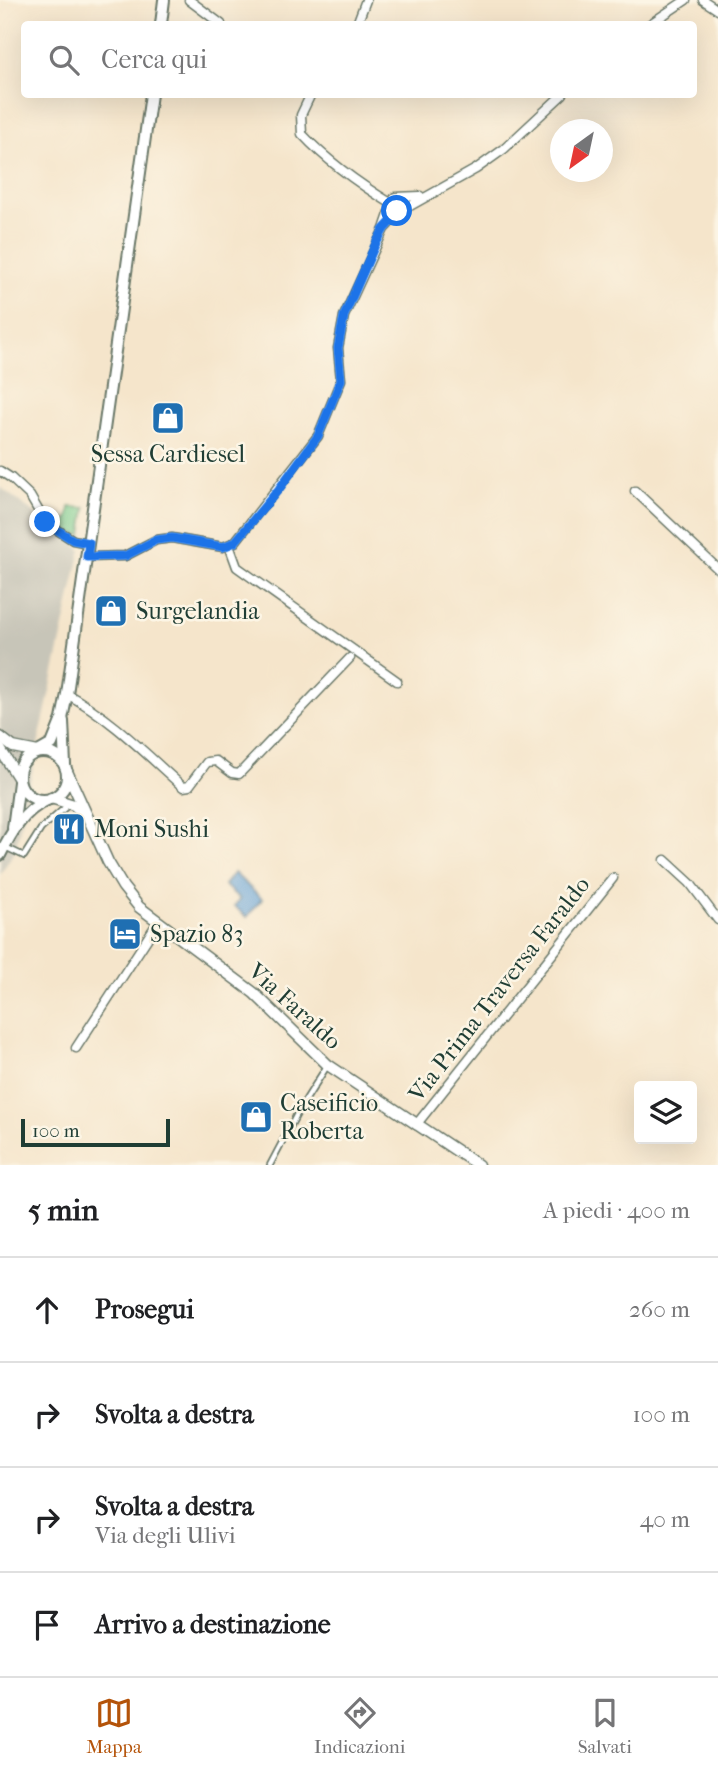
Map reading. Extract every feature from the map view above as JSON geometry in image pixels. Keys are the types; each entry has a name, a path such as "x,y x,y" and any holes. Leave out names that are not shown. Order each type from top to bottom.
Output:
{"main road":[{"path":"161,21 164,0"},
{"path":"12,831 24,761 52,744 62,719 67,694 150,98"},
{"path":"2,851 12,831 27,813 58,794 64,786 67,776 62,719"},
{"path":"38,752 56,756 65,767"},
{"path":"19,779 29,796 40,800 51,799"}],"street":[{"path":"189,0 217,21"},
{"path":"358,21 366,0"},
{"path":"654,21 686,0"},
{"path":"704,0 718,10"},
{"path":"309,98 301,116 302,134 320,153 361,185 406,203 384,229"},
{"path":"402,209 476,169 504,149 559,98"},
{"path":"396,201 427,195"},
{"path":"87,557 125,556 156,540 172,538 223,547 235,542 318,436 341,380 338,348 344,316 396,201"},
{"path":"0,471 30,496 45,522 73,540 89,543"},
{"path":"635,491 718,569"},
{"path":"229,545 237,567 397,681"},
{"path":"67,694 88,705 118,728 183,787 189,786 207,762 216,761 239,775 350,659"},
{"path":"0,737 13,747 38,752"},
{"path":"0,749 19,779"},
{"name":"Via Faraldo","path":"65,767 102,850 123,887 139,906 254,993 328,1065 478,1165"},
{"path":"51,799 69,804 87,817"},
{"path":"665,860 690,883 718,920"},
{"name":"Via Prima Traversa Faraldo","path":"416,1125 613,878"},
{"path":"76,1048 159,922"}],"lane":[{"path":"2,851 24,856 41,829 69,804"},
{"path":"270,1165 298,1112 328,1065"}],"shaded area":[{"path":"0,487 81,549 15,850 0,875"}],"green space":[{"path":"70,507 86,508 82,535 62,527 69,517"}],"water":[{"path":"234,873 262,899 247,917 234,906 240,899 224,885"}],"place":[{"name":"Sessa Cardiesel","path":"168,418"},
{"name":"Surgelandia","path":"111,611"},
{"name":"Moni Sushi","path":"69,829"},
{"name":"Spazio 83","path":"125,934"},
{"name":"Caseificio Roberta","path":"256,1117"}],"route":[{"path":"45,522 73,540 89,543 87,557 125,556 156,540 172,538 223,547 235,542 318,436 341,380 338,348 344,316 375,245 384,229 401,211 397,211"}]}
